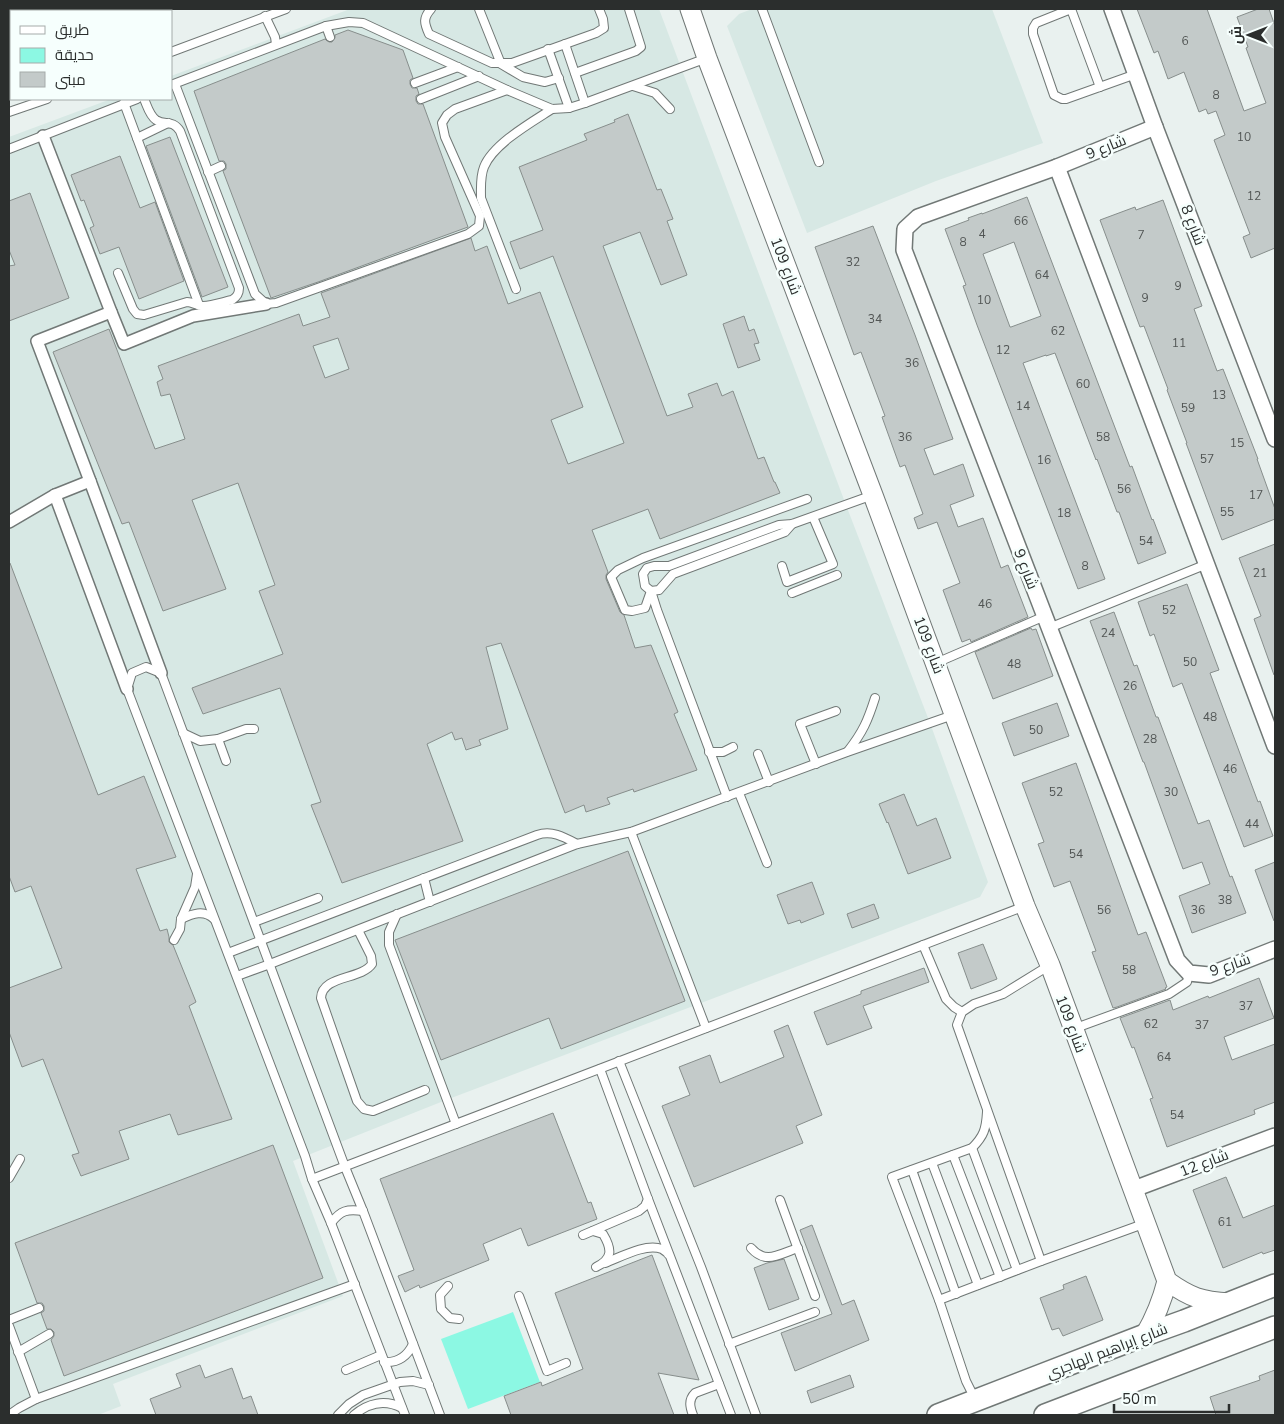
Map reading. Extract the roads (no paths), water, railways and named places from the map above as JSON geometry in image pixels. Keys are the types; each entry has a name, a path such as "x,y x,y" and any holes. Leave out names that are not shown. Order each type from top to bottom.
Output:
{"main road":[{"name":"شارع إبراهيم الهاجري","path":"938,1415 1275,1285"},
{"path":"1213,1350 1242,1326 1275,1313"},
{"path":"1045,1415 1275,1326"}],"street":[{"name":"شارع 109","path":"690,9 1167,1281"},
{"name":"شارع 8","path":"1112,9 1155,127 1275,439"},
{"name":"شارع 9","path":"1155,127 1057,167 918,217 905,229 904,250 1177,960 1189,973 1209,975 1275,949"},
{"path":"43,136 124,344 193,316 266,304"},
{"path":"1057,167 1275,746"},
{"path":"112,312 37,341 161,673"},
{"path":"9,522 55,495 90,481"},
{"path":"55,495 127,689"},
{"name":"شارع 12","path":"1134,1189 1275,1136"},
{"path":"1144,1335 1158,1309 1167,1281 1186,1294 1208,1302 1230,1303"}],"lane":[{"path":"172,52 286,9"},
{"path":"431,9 426,15 425,25 429,34 492,63 501,64 512,63 596,33 604,28 599,9"},
{"path":"479,9 501,64 523,76 545,82 559,78"},
{"path":"575,73 636,51 641,47 629,9"},
{"path":"762,9 820,162"},
{"path":"1100,87 1071,9 1036,23 1033,28 1033,34 1054,95 1066,99 1100,87 1136,74"},
{"path":"265,16 275,37 276,44"},
{"path":"507,90 455,109 447,114 442,124 445,137 480,216 479,226 468,234 276,303 266,304 255,294 173,85 326,26 349,22 364,23 552,109 569,108 585,103 707,58"},
{"path":"326,26 330,37"},
{"path":"566,44 585,103"},
{"path":"548,49 569,108"},
{"path":"415,83 458,67"},
{"path":"421,99 479,76"},
{"path":"633,86 655,93 670,109"},
{"path":"19,108 21,100"},
{"path":"9,112 44,100"},
{"path":"9,149 134,100"},
{"path":"118,273 133,309 140,315 187,302 206,306 232,300 238,294 239,288 177,126 168,122 158,121 154,118 145,100"},
{"path":"124,103 199,305"},
{"path":"516,289 482,198 480,182 485,165 498,147 552,109"},
{"path":"137,138 168,122"},
{"path":"208,172 221,166"},
{"path":"727,797 656,610 651,591 645,586 643,574 647,568 669,566 779,525 792,524 873,496"},
{"path":"651,591 645,608 632,611 625,610 611,577 618,570 643,558 806,499"},
{"path":"782,566 788,582 833,564 813,517"},
{"path":"651,591 659,590 672,574 785,532 792,524"},
{"path":"936,663 1207,564"},
{"path":"792,593 837,575"},
{"path":"403,1411 355,1284 312,1179 305,1156 127,689 132,673 146,667 161,673 345,1167 440,1415"},
{"path":"847,752 861,734 869,718 875,698"},
{"path":"816,764 800,724 836,710"},
{"path":"237,976 577,844 631,832 847,752 954,715"},
{"path":"183,732 200,741 218,739 246,728 254,729"},
{"path":"218,739 226,761"},
{"path":"709,752 722,752 733,746"},
{"path":"758,754 769,782"},
{"path":"739,793 767,864"},
{"path":"631,832 706,1028"},
{"path":"228,953 543,833 555,834 577,844"},
{"path":"174,940 180,929 181,919 195,887 197,874"},
{"path":"424,878 430,902"},
{"path":"254,922 318,898"},
{"path":"312,1179 1026,906"},
{"path":"181,919 192,914 201,913 209,914 215,920"},
{"path":"397,914 389,932 389,945 456,1124"},
{"path":"358,930 371,956 372,964 367,969 329,984 323,990 321,998 357,1101 364,1109 373,1110 425,1090"},
{"path":"924,945 946,999 962,1012"},
{"path":"1041,1261 957,1025 962,1012 974,1004 1003,994 1050,965"},
{"path":"1074,1029 1169,994 1187,982 1189,973"},
{"path":"620,1061 695,1251 756,1415"},
{"path":"600,1069 668,1254 731,1415"},
{"path":"976,1401 966,1381 939,1300 892,1177 972,1148 981,1140 986,1127 987,1112"},
{"path":"972,1148 1017,1270"},
{"path":"953,1155 1000,1277"},
{"path":"9,1178 20,1159"},
{"path":"932,1163 978,1285"},
{"path":"912,1170 956,1294"},
{"path":"583,1235 638,1211 645,1206 648,1199"},
{"path":"780,1200 815,1296"},
{"path":"331,1223 342,1212 363,1211"},
{"path":"939,1300 1146,1223"},
{"path":"593,1231 603,1234 609,1243 610,1254 605,1263"},
{"path":"596,1267 636,1250 648,1248 662,1249 668,1254"},
{"path":"751,1248 761,1257 769,1258 798,1248"},
{"path":"9,1415 36,1399 355,1284"},
{"path":"448,1286 440,1295 441,1309 450,1318 459,1319"},
{"path":"519,1296 547,1371 566,1363"},
{"path":"9,1320 39,1308"},
{"path":"729,1344 815,1312"},
{"path":"9,1326 36,1399"},
{"path":"18,1352 48,1334"},
{"path":"346,1370 383,1358 390,1362 402,1358 407,1355 413,1344"},
{"path":"338,1415 357,1399 393,1385 407,1381 429,1385"},
{"path":"693,1415 690,1402 695,1393 719,1384"},
{"path":"354,1415 361,1409 375,1403 389,1403 403,1411"},
{"path":"9,1407 19,1408"}]}
